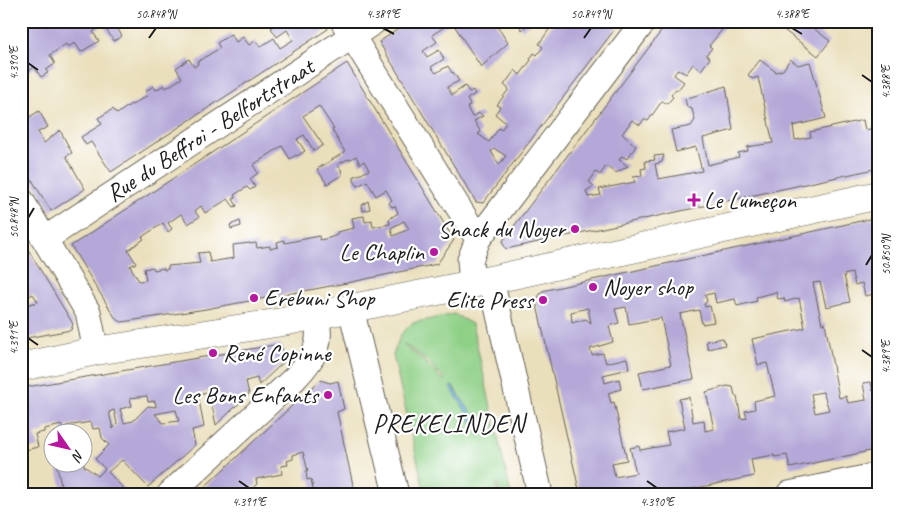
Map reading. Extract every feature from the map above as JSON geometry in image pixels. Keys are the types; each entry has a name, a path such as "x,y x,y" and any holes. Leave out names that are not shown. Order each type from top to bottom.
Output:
{"street":[{"name":"Rue du Beffroi - Belfortstraat","path":"45,240 347,29 376,21"},
{"path":"540,494 482,282 470,260 478,239 644,21"},
{"path":"347,29 478,239"},
{"path":"21,367 96,352 316,315 482,282 879,195"},
{"path":"21,200 88,312 96,352"},
{"path":"351,308 396,494"},
{"path":"170,494 310,362 317,348 319,338 316,315"},
{"path":"789,494 817,491 879,475"}],"green space":[{"path":"454,314 472,324 511,494 500,494 498,484 496,484 498,494 425,494 393,355 401,334 412,323","holes":["404,344 426,360 445,379 443,380","453,386 470,411 482,434 479,435"]}],"water":[{"path":"452,386 470,411 482,434 479,435 450,387"}],"building":[{"path":"21,21 113,21 122,36 114,41 103,25 93,32 99,41 81,52 75,43 68,47 66,44 50,55 55,64 46,70 48,73 41,77 34,67 21,77"},
{"path":"270,21 323,21 328,29 111,172 91,142 86,145 81,137 102,124 98,118 113,109 117,114 148,95 145,92 153,86 156,90 164,85 166,88 182,78 176,68 189,59 194,67 198,64 197,62 220,48 217,43 231,34 236,42 243,37 249,45 255,41 260,47 274,38 280,48 293,40 287,30 277,37 271,28 273,27"},
{"path":"410,21 494,21 508,43 481,67 452,22 432,35 437,42 423,51 427,57 439,50 444,59 431,67 436,73 448,66 453,72 459,81 447,87 452,95 465,86 469,92 473,90 475,94 467,99 470,105 467,107 472,117 479,113 483,116 474,121 481,132 478,134 489,142 499,128 501,130 506,123 495,114 500,107 497,105 509,89 504,85 515,70 520,75 534,53 537,55 543,47 539,44 555,21 621,21 483,203 476,202 379,42","holes":["495,149 506,156 499,165 491,151"]},
{"path":"516,21 532,21 522,30"},
{"path":"669,21 729,21 709,46 712,48 706,55 710,58 701,70 693,64 686,74 678,69 674,75 684,82 671,95 673,97 667,104 662,101 648,121 644,119 640,125 632,120 622,134 636,146 627,159 622,156 619,160 628,166 616,173 606,166 600,175 596,172 589,182 594,186 586,191 588,197 601,195 599,189 635,182 633,177 642,176 641,169 646,168 645,161 655,160 654,156 664,155 662,162 655,164 658,179 702,171 696,147 676,152 671,130 691,126 695,120 692,109 687,107 685,99 726,86 733,130 703,138 708,165 739,157 738,153 748,151 747,147 773,143 758,77 752,79 748,75 760,60 776,72 783,70 790,59 798,65 810,62 826,118 793,126 795,140 811,137 810,132 863,120 865,130 879,127 879,168 506,249 502,242"},
{"path":"772,21 804,21 830,41 818,56"},
{"path":"347,63 454,240 437,264 206,309 122,322 116,319 71,246","holes":["319,106 334,129 332,130 345,152 317,169 327,184 342,175 341,169 337,165 356,156 360,164 364,161 369,170 354,176 354,181 358,186 367,181 376,196 386,190 392,200 389,203 392,207 395,206 398,213 389,219 390,224 373,227 372,220 365,222 364,216 352,218 354,228 337,232 337,235 320,240 319,236 285,243 284,240 277,242 278,247 270,249 270,246 257,248 256,243 233,245 234,258 210,262 208,252 198,253 200,263 168,266 168,269 164,270 164,268 154,270 153,267 144,269 146,280 139,281 130,266 136,263 128,250 144,239 142,237 163,223 168,232 172,229 168,223 181,214 188,224 199,217 195,211 201,206 205,213 228,199 234,207 237,206 233,199 236,198 234,195 247,187 250,190 255,187 250,179 258,173 253,165 282,146 290,159 305,151 297,139 304,135 314,151 323,145 303,116","404,221 409,229 393,236 391,228"]},
{"path":"24,87 29,95 21,100 21,89"},
{"path":"21,107 28,118 39,111 48,127 38,132 44,143 60,130 72,153 66,156 85,189 51,211 21,162"},
{"path":"368,201 370,209 363,211 362,205"},
{"path":"879,217 879,293 865,296 862,283 855,285 852,273 844,275 850,302 826,307 820,282 813,283 822,324 825,323 839,398 846,396 848,403 866,400 863,383 871,382 873,391 879,390 879,449 790,468 787,455 751,459 754,476 668,494 580,494 536,301 542,291","holes":["776,292 778,299 784,298 785,302 799,298 805,328 752,339 758,365 767,363 775,396 754,401 755,409 745,411 747,418 741,419 737,396 735,396 733,387 727,386 706,392 714,429 705,431 704,420 693,422 689,397 679,399 685,428 666,432 669,445 640,450 639,446 630,448 636,473 615,477 612,463 627,460 614,402 611,403 608,393 621,389 619,379 605,383 603,375 629,369 627,358 606,363 603,353 592,355 590,349 613,342 609,326 619,323 615,309 626,307 629,324 661,318 671,365 639,372 643,389 694,379 680,314 699,310 702,324 714,322 710,306 705,307 704,304 707,301 705,295 714,293 716,303 735,299 737,306 757,301 756,297","588,308 591,323 586,319 572,323 571,312","823,392 829,410 815,413 811,394"]},
{"path":"240,221 241,226 231,229 230,225"},
{"path":"21,238 73,324 71,330 21,339 21,306 38,302 33,294 21,301"},
{"path":"723,338 725,345 708,349 706,341"},
{"path":"280,344 287,359 259,385 257,378 246,381 249,394 216,425 209,391 198,395 204,427 192,430 195,445 148,487 122,460 108,472 129,494 54,494 62,490 58,472 92,472 98,476 105,469 95,459 109,445 102,438 100,428 93,429 92,422 42,422 42,432 35,434 38,447 21,451 21,388","holes":["147,396 148,402 155,401 156,407 148,406 133,421 124,423 120,409 132,406 130,398","114,410 117,424 113,429 109,412","176,410 179,421 163,423 155,414"]},
{"path":"320,380 330,383 338,381 344,409 337,412 355,494 314,494 311,479 307,480 306,471 308,471 303,452 293,455 293,459 287,461 288,465 281,466 282,474 256,479 257,484 246,494 197,494"}],"place":[{"name":"Le Lumeçon","path":"694,200"},
{"name":"Snack du Noyer","path":"575,229"},
{"name":"Le Chaplin","path":"434,252"},
{"name":"Noyer shop","path":"593,287"},
{"name":"Erebuni Shop","path":"254,298"},
{"name":"Elite Press","path":"543,300"},
{"name":"René Copinne","path":"213,353"},
{"name":"Les Bons Enfants","path":"328,395"}],"district":[{"name":"PREKELINDEN","path":"449,423"}]}
